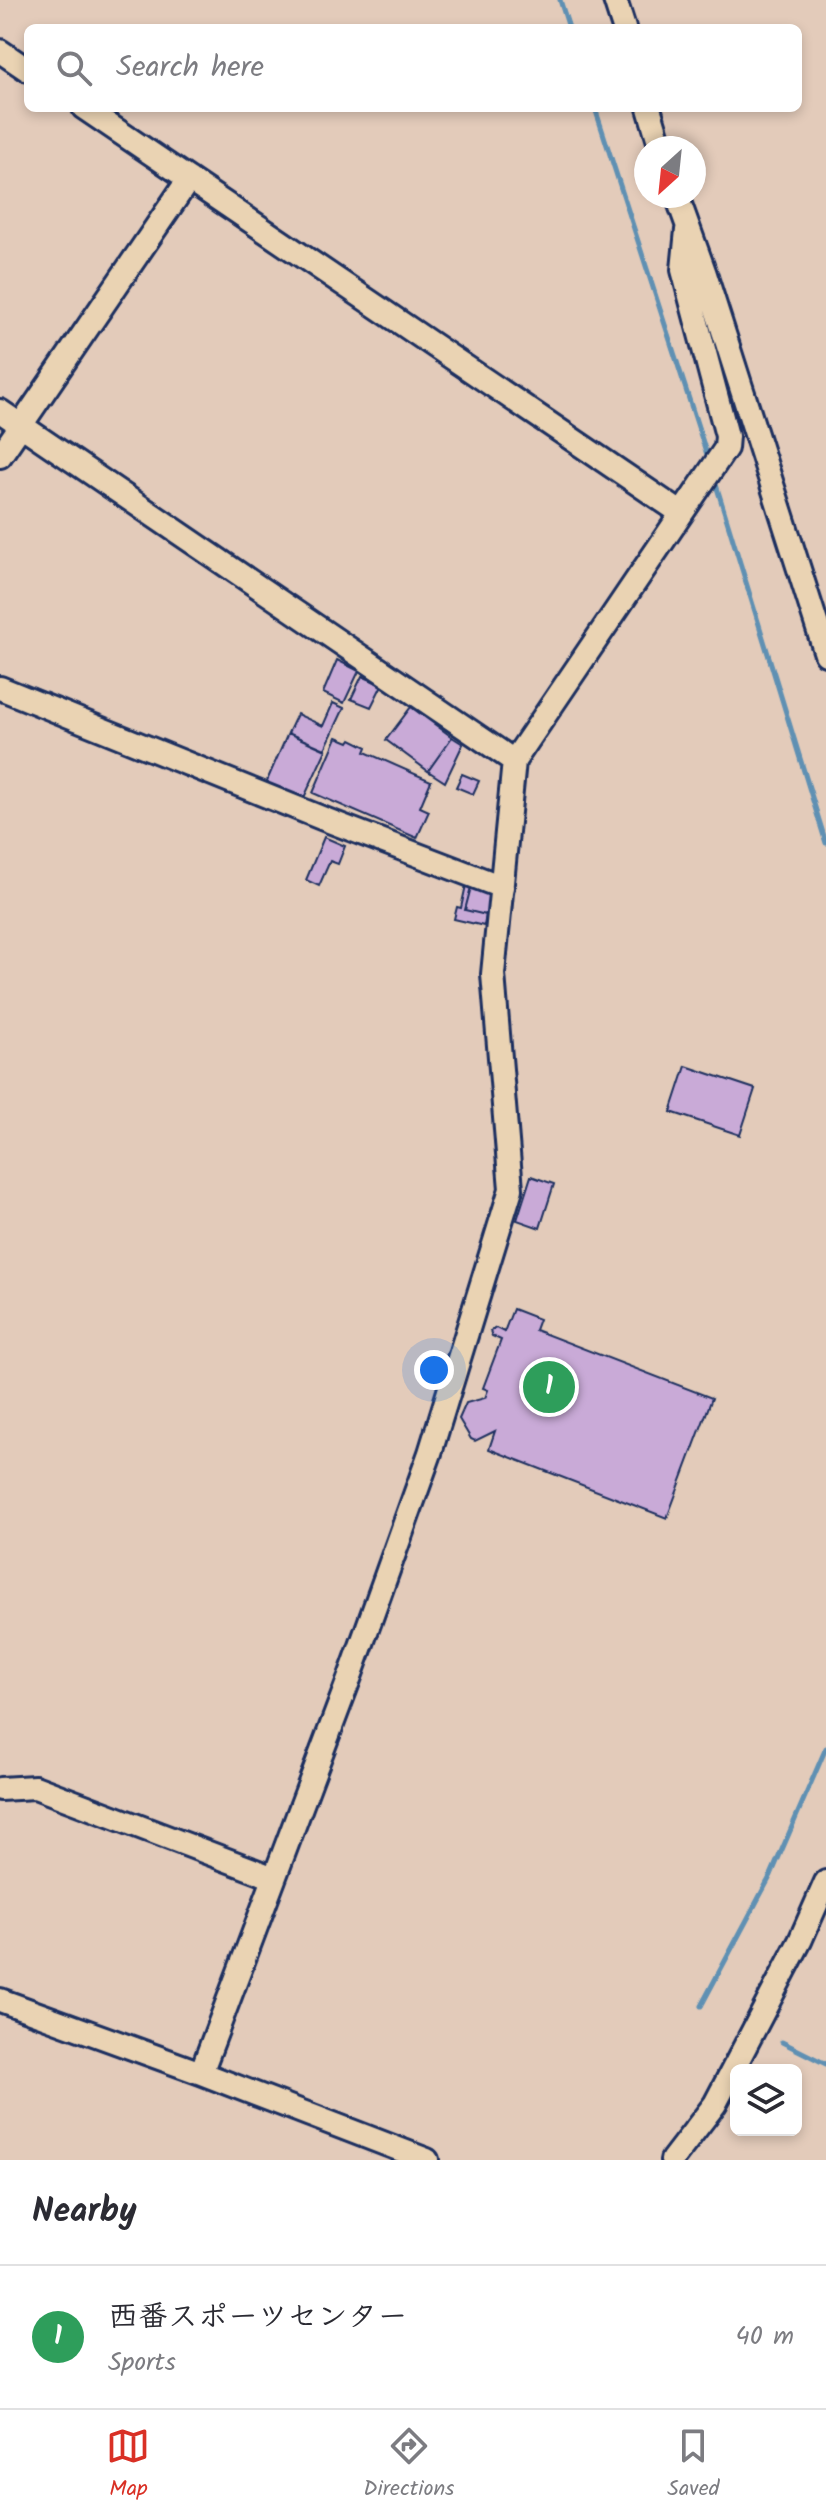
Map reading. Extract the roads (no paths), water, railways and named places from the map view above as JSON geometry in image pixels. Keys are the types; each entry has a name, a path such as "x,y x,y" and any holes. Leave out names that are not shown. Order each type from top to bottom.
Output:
{"street":[{"path":"615,0 623,24"},
{"path":"0,51 24,67"},
{"path":"90,112 681,513"},
{"path":"650,112 657,136"},
{"path":"0,456 189,179"},
{"path":"681,208 705,274 826,654"},
{"path":"201,2073 351,1674 430,1453 511,1189 493,974 514,761 726,448 727,436 683,270 687,230"},
{"path":"0,411 514,761"},
{"path":"0,688 502,887"},
{"path":"0,1789 35,1787 274,1878"},
{"path":"672,2160 715,2104 800,1941 826,1882"},
{"path":"0,2000 427,2160"}],"waterway":[{"path":"560,0 568,24"},
{"path":"596,112 709,461"},
{"path":"714,478 826,843"},
{"path":"701,2006 771,1875 826,1748"},
{"path":"782,2042 826,2064"}],"place":[{"name":"西番スポーツセンター","path":"549,1387"}]}
